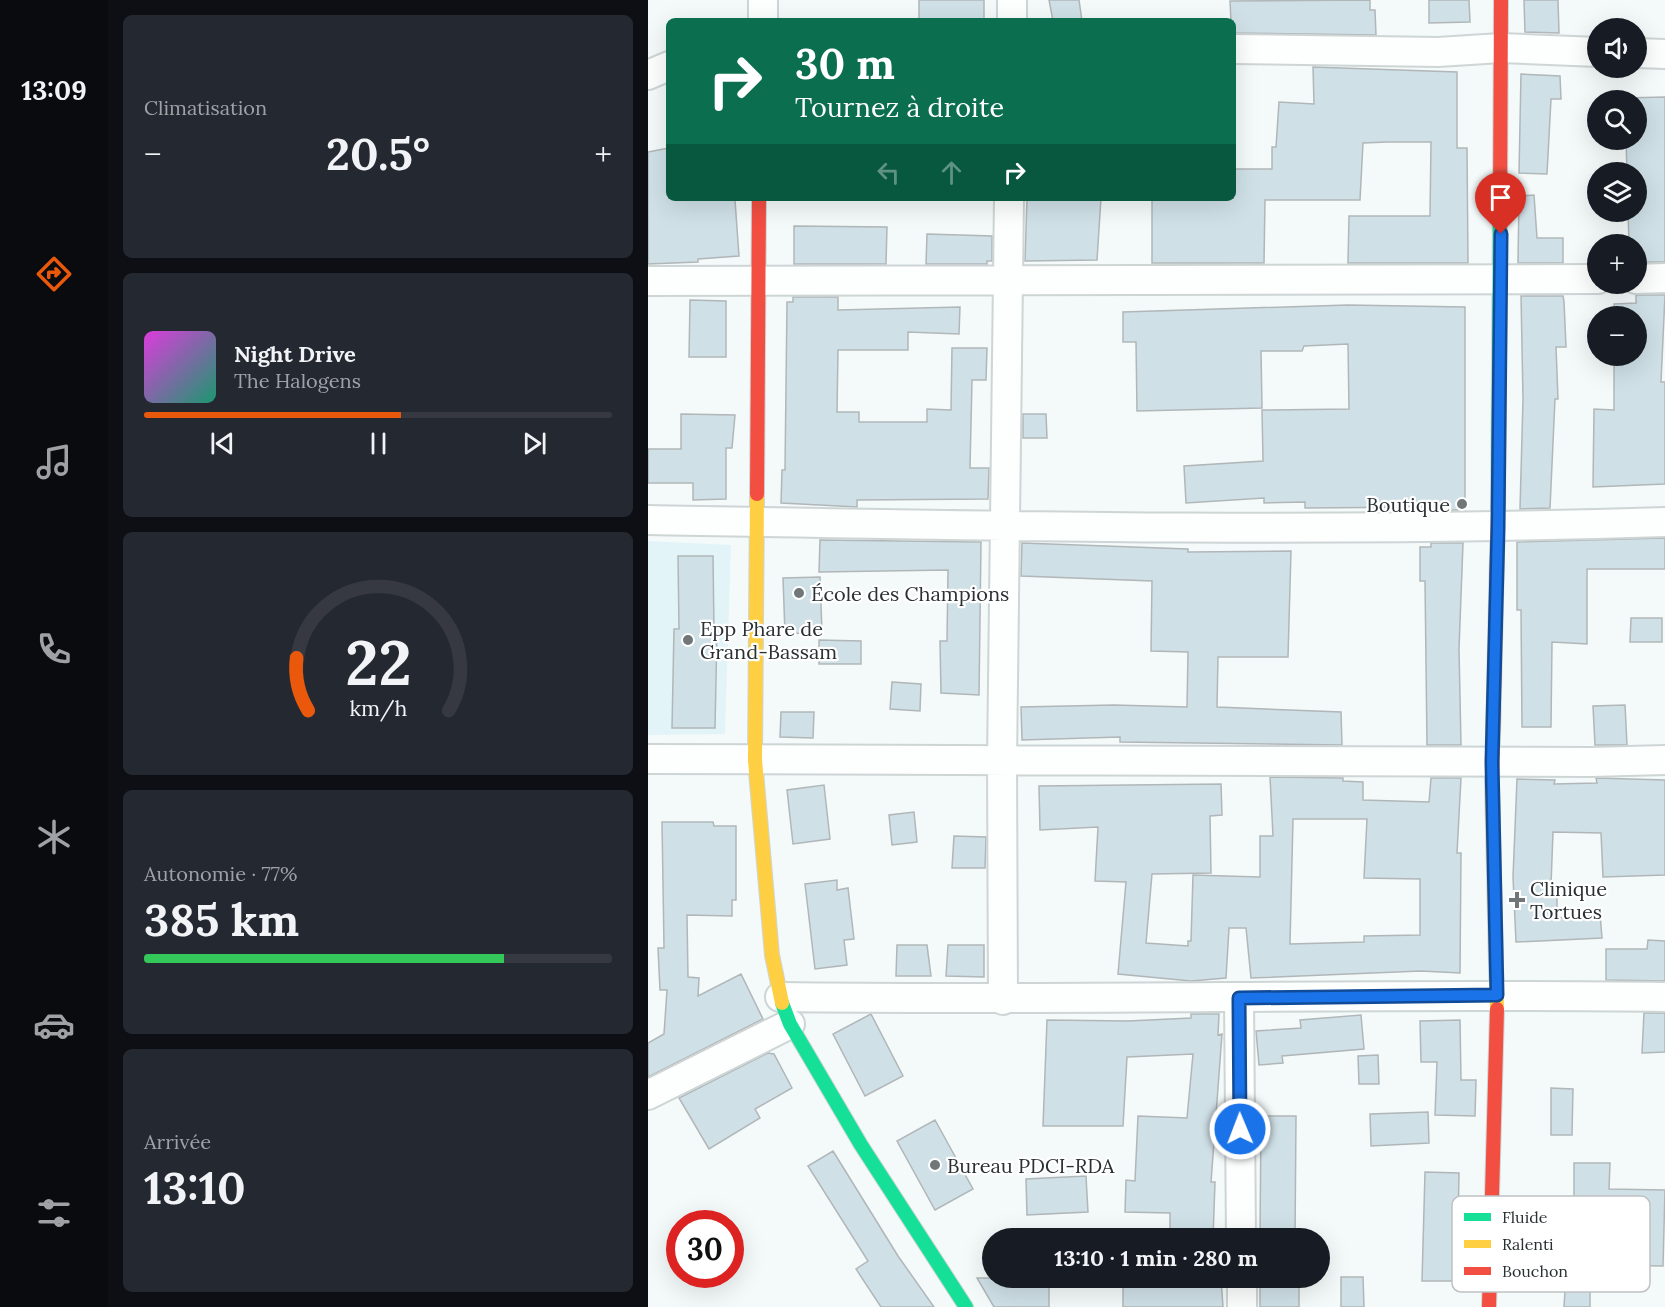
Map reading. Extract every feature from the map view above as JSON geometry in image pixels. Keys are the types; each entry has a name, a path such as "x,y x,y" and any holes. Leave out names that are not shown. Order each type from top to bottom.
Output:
{"street":[{"path":"763,0 763,18"},
{"path":"1012,0 1012,18"},
{"path":"1492,1196 1497,995 1492,762 1501,280 1501,0"},
{"path":"1236,49 1438,51 1501,48 1587,52"},
{"path":"1647,53 1665,54"},
{"path":"648,75 666,67"},
{"path":"759,201 755,760 772,956 780,997 790,1024 861,1145 966,1307"},
{"path":"1003,1000 1002,762 1009,201"},
{"path":"1647,279 1665,278"},
{"path":"648,281 1587,279"},
{"path":"648,520 1006,526 1498,528 1665,522"},
{"path":"648,759 1002,762 1665,760"},
{"path":"780,997 1003,1000 1497,995 1665,997"},
{"path":"1239,998 1241,1228"},
{"path":"648,1095 790,1024"},
{"path":"1242,1288 1242,1307"},
{"path":"1489,1292 1489,1307"}],"shaded area":[{"name":"Epp Phare de Grand-Bassam","path":"648,541 731,545 725,734 648,735"}],"building":[{"path":"919,0 984,0 984,18 919,18"},
{"path":"1049,0 1079,0 1082,18 1052,18"},
{"path":"1370,0 1370,10 1375,10 1376,35 1236,33 1236,18 1231,18 1230,1"},
{"path":"1429,0 1469,0 1470,22 1429,23"},
{"path":"1524,0 1558,0 1559,33 1525,32"},
{"path":"1313,67 1457,72 1457,148 1467,148 1468,263 1348,263 1349,216 1430,216 1431,142 1387,142 1363,143 1360,200 1265,200 1264,263 1152,263 1152,201 1236,201 1236,169 1272,169 1272,147 1276,147 1279,102 1314,104"},
{"path":"1521,74 1560,76 1561,99 1551,99 1547,174 1519,173"},
{"path":"1647,97 1665,97 1665,262 1647,262 1647,234 1629,234 1628,222 1647,222 1647,162 1627,162 1626,150 1647,150"},
{"path":"666,149 666,201 735,201 739,256 698,259 698,262 648,264 648,152"},
{"path":"1534,195 1537,238 1563,238 1563,263 1518,263 1519,196"},
{"path":"1027,201 1101,201 1097,260 1025,261"},
{"path":"794,226 887,227 886,264 794,264"},
{"path":"927,234 992,236 992,261 987,261 987,264 926,264"},
{"path":"1636,295 1665,295 1661,382 1665,382 1665,484 1593,487 1594,409 1614,410 1614,366 1647,366 1647,306 1614,306 1614,304 1636,303"},
{"path":"1521,296 1563,296 1564,301 1566,347 1556,347 1558,399 1555,399 1550,508 1520,509 1523,399"},
{"path":"793,297 838,297 838,310 960,307 959,334 908,332 908,350 838,350 837,412 859,412 859,422 927,422 927,409 951,410 952,348 987,348 986,380 972,380 970,468 989,468 988,499 857,500 857,507 781,503 782,470 785,470 787,302 793,302"},
{"path":"690,300 726,301 726,357 689,357"},
{"path":"1348,305 1465,307 1465,510 1430,510 1430,507 1305,508 1305,502 1264,503 1264,498 1186,503 1184,466 1263,461 1262,410 1349,409 1348,344 1304,346 1302,351 1261,351 1262,408 1137,411 1136,342 1123,342 1123,312"},
{"path":"681,414 735,415 732,448 726,448 726,499 693,500 693,483 648,483 648,449 681,449"},
{"path":"1023,414 1046,414 1047,438 1023,438"},
{"path":"1665,538 1665,569 1587,569 1587,644 1552,642 1551,727 1522,727 1521,610 1517,610 1517,542"},
{"path":"820,540 981,542 979,695 941,693 940,641 947,641 948,570 819,572"},
{"path":"1022,543 1188,549 1188,552 1291,551 1288,657 1218,657 1217,707 1341,712 1342,745 1120,742 1120,737 1022,740 1021,707 1114,705 1187,707 1188,652 1151,651 1152,581 1021,576"},
{"path":"1431,543 1463,543 1459,649 1461,745 1427,745 1425,581 1420,581 1420,547 1431,547"},
{"path":"678,556 713,556 714,630 717,630 715,728 672,728 674,629 679,629"},
{"path":"820,577 822,632 785,634 783,578"},
{"path":"1631,618 1662,618 1662,642 1630,642"},
{"path":"819,640 861,641 861,664 819,664"},
{"path":"892,682 921,684 920,711 890,709"},
{"path":"1625,705 1627,745 1595,745 1593,706"},
{"path":"781,712 814,712 813,738 780,737"},
{"path":"1270,777 1343,778 1343,781 1363,782 1363,800 1429,802 1431,778 1461,778 1457,853 1461,853 1460,973 1421,971 1251,978 1246,928 1229,928 1226,978 1191,981 1118,974 1126,882 1095,881 1098,827 1040,830 1039,786 1221,784 1222,815 1210,816 1211,873 1152,874 1146,943 1188,946 1188,941 1191,941 1193,875 1260,877 1260,836 1273,836","holes":["1293,819 1367,819 1364,878 1420,879 1420,935 1364,936 1364,942 1290,944"]},
{"path":"1596,778 1665,780 1665,875 1603,877 1601,833 1553,832 1551,885 1557,885 1557,918 1600,914 1602,938 1516,942 1513,877 1517,779 1555,780 1554,784 1597,783"},
{"path":"824,785 830,839 793,844 787,790"},
{"path":"914,812 917,842 892,845 889,815"},
{"path":"662,822 713,822 714,826 736,826 736,900 732,900 732,916 687,915 688,977 699,978 698,996 741,974 763,1019 648,1077 648,1043 664,1034 667,990 660,990 658,948 664,948"},
{"path":"954,836 986,837 985,868 952,868"},
{"path":"837,880 837,890 848,888 854,939 844,940 847,965 815,969 805,884"},
{"path":"1648,940 1665,941 1665,981 1606,980 1606,949 1647,949"},
{"path":"897,945 927,945 931,976 896,976"},
{"path":"948,945 984,945 984,977 946,976"},
{"path":"1644,1013 1665,1013 1665,1052 1642,1053"},
{"path":"871,1014 903,1076 865,1096 833,1034"},
{"path":"1191,1014 1219,1014 1218,1035 1222,1034 1211,1182 1215,1182 1213,1228 1170,1228 1170,1213 1125,1212 1126,1180 1135,1181 1138,1116 1187,1118 1193,1054 1127,1057 1123,1126 1043,1126 1047,1020 1128,1021 1191,1018"},
{"path":"1361,1015 1364,1049 1282,1056 1283,1063 1259,1065 1256,1031 1301,1028 1300,1020"},
{"path":"1460,1020 1461,1080 1476,1080 1475,1116 1435,1115 1437,1062 1421,1062 1420,1021"},
{"path":"768,1053 774,1054 792,1088 755,1109 760,1118 709,1149 679,1098"},
{"path":"1378,1055 1379,1084 1359,1084 1358,1056"},
{"path":"1551,1088 1573,1089 1572,1135 1551,1135"},
{"path":"1428,1112 1429,1143 1371,1146 1370,1114"},
{"path":"1261,1116 1296,1116 1295,1228 1260,1228"},
{"name":"Bureau PDCI-RDA","path":"935,1120 973,1189 935,1210 897,1141"},
{"path":"833,1151 898,1256 934,1307 881,1307 856,1269 868,1261 808,1166"},
{"path":"1574,1163 1610,1163 1609,1189 1665,1190 1663,1266 1650,1266 1650,1196 1574,1196"},
{"path":"1425,1172 1459,1173 1459,1196 1452,1196 1452,1281 1422,1281"},
{"path":"1086,1176 1088,1212 1027,1215 1026,1179"},
{"path":"1341,1277 1363,1277 1364,1307 1341,1307"},
{"path":"983,1288 1049,1288 1049,1307 994,1307"},
{"path":"1123,1288 1222,1288 1223,1307 1123,1307"},
{"path":"1260,1288 1299,1288 1299,1307 1260,1307"},
{"path":"1565,1292 1590,1292 1590,1307 1564,1307"}],"traffic: fast":[{"path":"1498,510 1500,208"},
{"path":"782,1003 790,1024 861,1145 966,1307"}],"traffic: slow":[{"path":"757,494 755,760 772,955 782,1003"},
{"path":"1492,781 1497,1009"}],"traffic: jam":[{"path":"1500,208 1501,0"},
{"path":"757,494 759,201"},
{"path":"1492,781 1498,510"},
{"path":"1492,1196 1497,1009"},
{"path":"1489,1292 1489,1307"}],"place":[{"name":"Boutique","path":"1462,504"},
{"name":"École des Champions","path":"799,593"},
{"name":"Epp Phare de Grand-Bassam","path":"688,640"},
{"name":"Clinique Tortues","path":"1517,900"},
{"name":"Bureau PDCI-RDA","path":"935,1165"}],"route":[{"path":"1240,1129 1239,998 1497,995 1492,762 1498,528 1501,234"}]}
